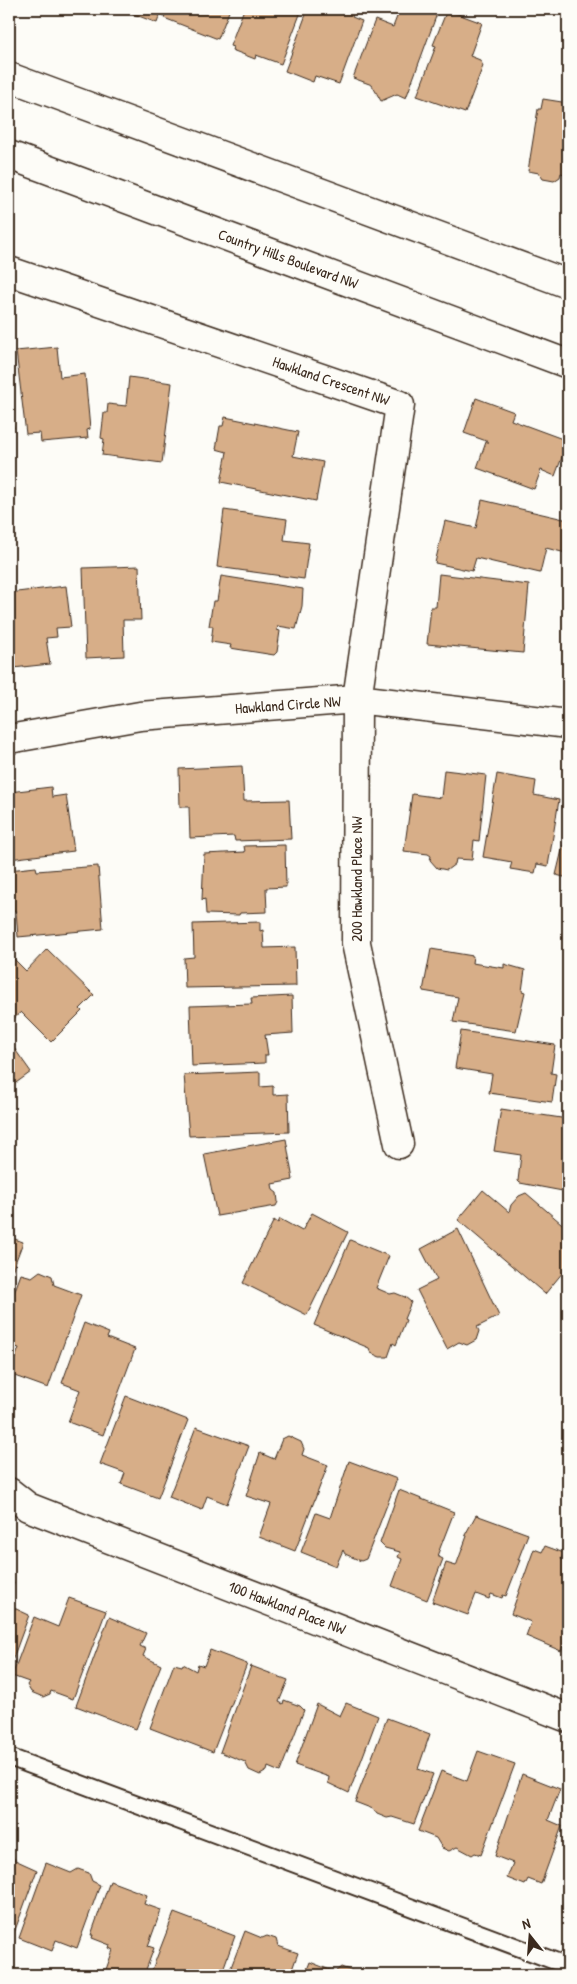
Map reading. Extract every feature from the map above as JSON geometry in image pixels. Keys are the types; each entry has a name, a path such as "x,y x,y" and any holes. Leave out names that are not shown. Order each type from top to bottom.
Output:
{"street":[{"path":"9,77 568,284"},
{"name":"Country Hills Boulevard NW","path":"9,155 568,364"},
{"name":"Hawkland Crescent NW","path":"9,270 400,405 357,699"},
{"name":"Hawkland Circle NW","path":"9,739 140,716 357,699 568,724"},
{"name":"200 Hawkland Place NW","path":"357,699 356,943 399,1144"},
{"name":"100 Hawkland Place NW","path":"9,1492 28,1508 568,1718"}],"lane":[{"path":"9,1757 568,1966"}],"building":[{"path":"124,9 162,9 157,23"},
{"path":"167,9 230,9 218,39 164,18"},
{"path":"244,9 302,9 281,64 256,55 255,59 232,50 233,47 230,46"},
{"path":"308,9 355,9 352,17 362,21 339,84 315,76 313,82 285,71"},
{"path":"400,9 432,9 438,11 406,98 397,94 381,101 372,85 353,78 375,20 393,27"},
{"path":"447,10 482,23 470,56 480,60 483,66 465,113 417,96 436,46 433,45"},
{"path":"543,99 568,103 568,175 561,173 560,177 554,181 543,179 539,173 528,171 538,109 541,109"},
{"path":"57,347 60,377 85,374 90,429 87,430 88,438 41,442 40,433 26,434 16,351"},
{"path":"129,377 172,383 162,463 102,455 104,439 101,438 104,413 107,413 108,404 126,406"},
{"path":"476,398 514,412 511,420 568,441 555,476 541,470 534,489 477,468 486,442 489,442 464,433"},
{"path":"9,409 14,428 9,429"},
{"path":"225,417 298,432 293,456 323,462 316,501 221,482 227,452 216,449 220,426 223,426"},
{"path":"482,500 568,520 566,553 546,548 540,573 476,558 472,571 435,563 445,521 476,528"},
{"path":"224,510 287,519 284,540 309,543 304,579 217,567"},
{"path":"139,566 141,620 123,620 124,656 86,658 83,568"},
{"path":"439,574 529,585 523,653 427,644 431,607 436,607"},
{"path":"221,576 303,589 302,606 296,629 278,626 277,630 280,631 277,652 274,655 230,648 231,645 211,642 213,626 209,626 213,601 217,601"},
{"path":"66,586 71,627 56,628 57,637 46,638 50,664 13,668 9,634 9,593"},
{"path":"242,766 244,801 289,800 291,839 235,841 234,836 190,838 189,807 180,807 179,769"},
{"path":"444,770 486,775 479,841 474,840 472,860 456,859 455,864 447,870 437,868 430,860 431,856 428,854 404,851 412,794 441,798"},
{"path":"497,774 536,781 534,795 559,800 548,866 537,864 535,873 510,869 512,862 483,857"},
{"path":"51,787 52,797 66,795 74,851 9,859 9,792"},
{"path":"568,825 568,878 556,875"},
{"path":"285,845 286,887 266,888 267,912 240,913 239,915 206,914 205,899 202,900 204,854 245,852 244,846"},
{"path":"98,866 103,929 18,937 16,911 9,912 9,870 36,867 37,871"},
{"path":"260,922 260,931 263,930 264,948 295,947 296,986 185,988 184,958 194,957 193,924"},
{"path":"47,949 94,995 80,1009 82,1011 51,1042 21,1012 11,1021 9,1019 9,959 11,956 26,971"},
{"path":"431,949 473,956 472,963 504,968 504,964 525,970 522,991 525,992 516,1031 453,1022 458,997 423,991"},
{"path":"292,996 293,1033 265,1035 268,1055 265,1055 265,1063 192,1066 190,1006 252,1004 251,998"},
{"path":"461,1031 555,1045 551,1073 556,1074 552,1102 489,1093 492,1074 455,1068"},
{"path":"9,1041 31,1072 9,1088"},
{"path":"260,1072 260,1087 273,1086 273,1095 288,1094 289,1132 189,1136 184,1075"},
{"path":"501,1109 568,1119 568,1192 520,1183 518,1181 521,1155 494,1151"},
{"path":"286,1139 293,1180 272,1184 273,1190 277,1193 278,1202 276,1206 217,1216 204,1154"},
{"path":"483,1190 509,1212 511,1205 519,1196 526,1193 568,1229 568,1266 545,1294 458,1220"},
{"path":"312,1213 348,1232 307,1315 243,1283 274,1220 278,1223 280,1219 302,1231"},
{"path":"458,1229 499,1316 477,1327 479,1331 476,1340 467,1345 459,1342 447,1349 417,1290 437,1280 421,1249"},
{"path":"9,1237 23,1242 9,1279"},
{"path":"350,1240 389,1256 376,1288 390,1294 395,1293 405,1297 411,1302 396,1345 393,1343 388,1357 380,1357 371,1353 369,1348 314,1325"},
{"path":"40,1271 52,1276 54,1285 81,1295 48,1388 9,1374 19,1348 9,1345 9,1306 21,1274 32,1277"},
{"path":"84,1323 109,1333 107,1338 135,1349 103,1435 68,1422 80,1390 62,1383"},
{"path":"126,1396 188,1420 158,1498 121,1484 125,1473 100,1464"},
{"path":"196,1427 249,1446 227,1504 207,1496 202,1510 169,1497"},
{"path":"288,1436 301,1442 304,1449 302,1455 328,1465 295,1551 259,1537 271,1504 246,1496 260,1453 274,1459 282,1439"},
{"path":"349,1461 397,1479 366,1559 361,1561 345,1554 343,1550 336,1566 301,1552 316,1513 330,1518"},
{"path":"399,1490 454,1512 437,1556 443,1559 427,1600 392,1586 402,1559 398,1557 400,1552 385,1548 380,1543"},
{"path":"476,1515 528,1534 506,1596 503,1595 502,1598 491,1594 489,1599 476,1594 468,1615 432,1602 446,1563 456,1566 467,1536 465,1535"},
{"path":"545,1546 564,1553 561,1559 568,1562 568,1632 561,1651 526,1636 531,1622 511,1614 534,1549 542,1552"},
{"path":"9,1580 14,1582 9,1597"},
{"path":"9,1597 14,1600 12,1607 29,1615 9,1669"},
{"path":"69,1598 106,1611 73,1699 51,1691 50,1694 43,1697 31,1692 27,1685 29,1682 12,1676 34,1617 58,1627"},
{"path":"109,1617 146,1633 140,1646 146,1649 143,1656 161,1665 136,1729 76,1706"},
{"path":"210,1650 247,1664 213,1752 150,1728 174,1664 182,1666 183,1664 196,1671 198,1664 204,1666"},
{"path":"251,1666 288,1680 279,1702 283,1704 284,1700 300,1706 304,1710 280,1772 268,1767 267,1771 260,1775 249,1770 245,1762 220,1752"},
{"path":"346,1703 378,1716 349,1793 328,1783 329,1777 295,1765 317,1704 340,1716"},
{"path":"387,1718 430,1734 418,1769 433,1774 414,1824 392,1817 387,1818 377,1814 373,1809 355,1802"},
{"path":"478,1751 515,1764 481,1855 475,1853 472,1855 457,1847 449,1851 442,1848 436,1838 418,1831 441,1771 467,1781"},
{"path":"522,1774 560,1789 548,1820 562,1826 541,1884 528,1879 525,1885 507,1878 513,1863 495,1856"},
{"path":"9,1850 15,1860 37,1870 11,1941 9,1940"},
{"path":"46,1863 71,1873 78,1869 89,1873 92,1881 100,1885 77,1948 56,1940 52,1951 19,1938"},
{"path":"110,1881 147,1895 144,1904 161,1910 148,1946 154,1948 144,1975 104,1975 113,1950 109,1948 110,1945 92,1938 93,1935 91,1935"},
{"path":"174,1913 235,1936 221,1975 150,1975"},
{"path":"245,1931 262,1938 267,1936 276,1939 278,1946 298,1953 290,1975 228,1975"},
{"path":"310,1962 335,1972 341,1967 352,1971 353,1975 305,1975"}]}
